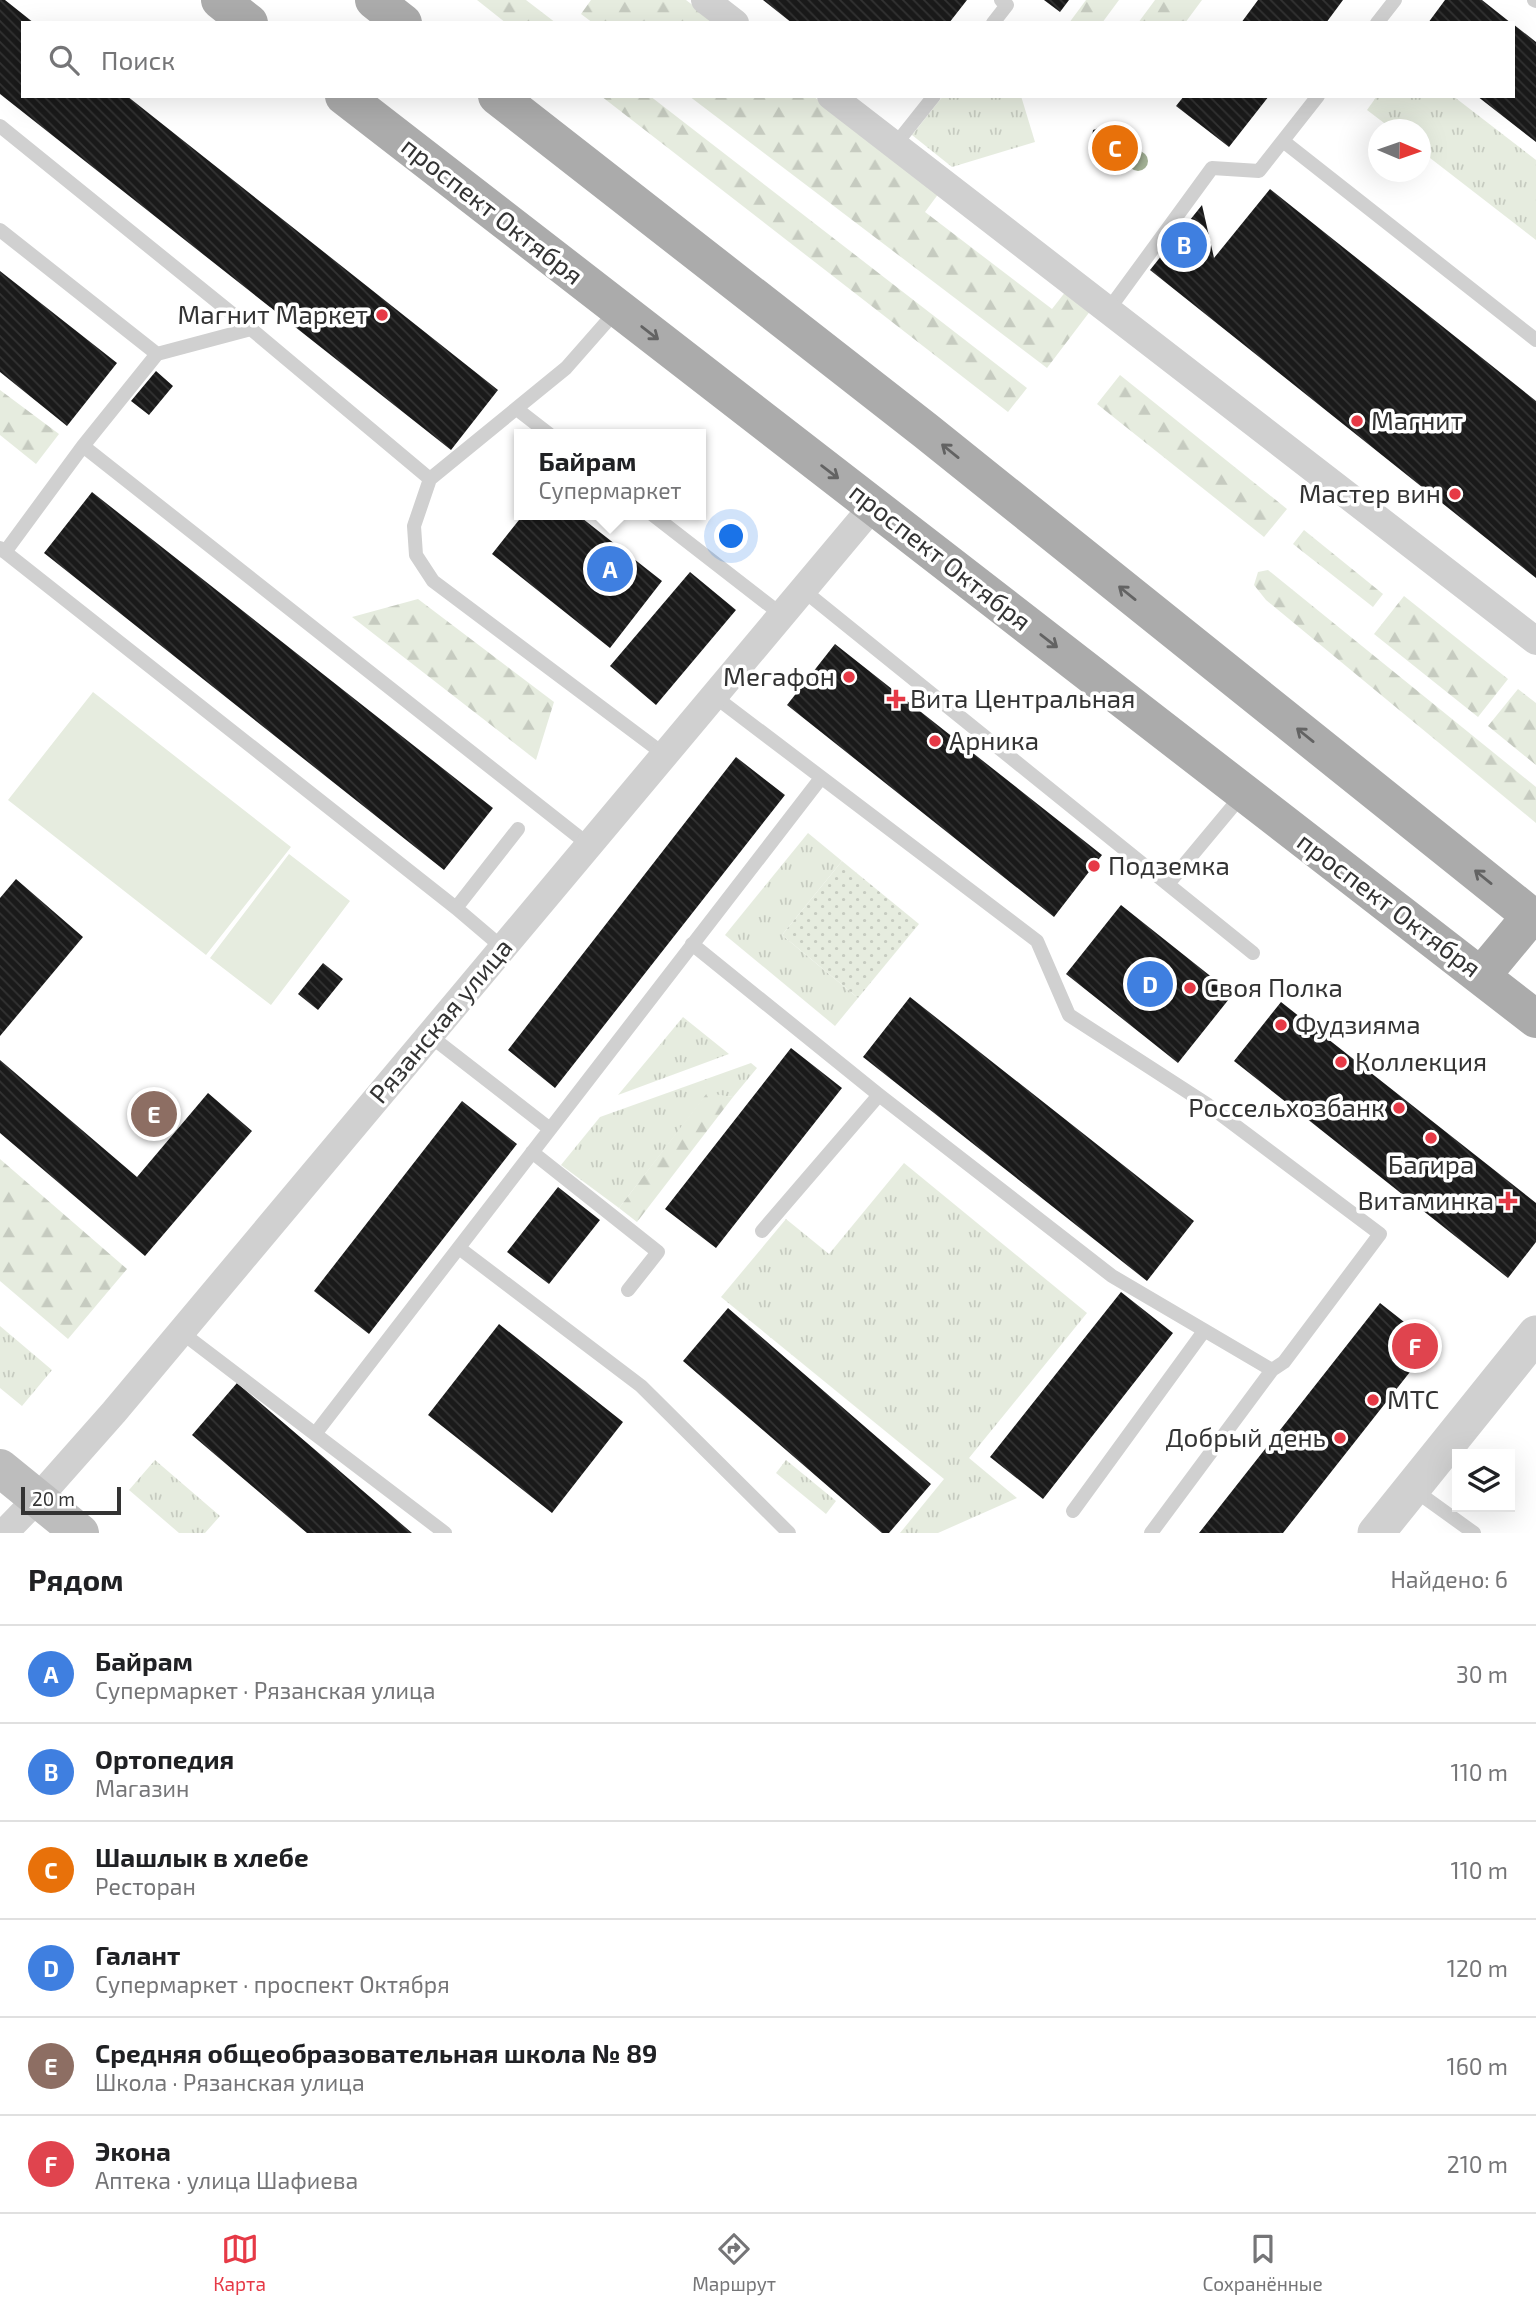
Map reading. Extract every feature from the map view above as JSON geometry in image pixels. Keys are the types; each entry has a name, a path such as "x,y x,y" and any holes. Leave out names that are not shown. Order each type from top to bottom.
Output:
{"main road":[{"path":"220,0 246,21"},
{"path":"374,0 400,21"},
{"name":"проспект Октября","path":"347,98 1536,1019"},
{"path":"500,98 926,431 1533,918 1482,975"},
{"path":"0,1468 80,1533"}],"street":[{"path":"705,0 732,21"},
{"path":"834,98 1536,641"},
{"name":"Рязанская улица","path":"4,1533 37,1499 181,1332 874,505"},
{"path":"1376,1533 1536,1334"}],"lane":[{"path":"995,21 1007,5 1001,0"},
{"path":"1379,21 1395,0"},
{"path":"895,145 932,98"},
{"path":"1109,309 1212,168 1259,171 1316,98"},
{"path":"0,126 251,329 430,479"},
{"path":"1283,141 1536,340"},
{"path":"0,230 157,354"},
{"path":"618,309 566,368 518,410 430,479 414,526 416,555 433,580 665,755"},
{"path":"251,329 157,354 3,550 503,948"},
{"path":"518,410 543,429"},
{"path":"83,446 589,845"},
{"path":"659,520 782,615"},
{"path":"803,590 1253,953"},
{"path":"714,696 1037,941 1069,1015 1208,1105 1380,1234 1284,1362 1272,1370 1151,1533"},
{"path":"315,1434 821,778"},
{"path":"1168,884 1243,793"},
{"path":"456,908 518,829"},
{"path":"692,944 879,1095 1112,1276 1272,1370"},
{"path":"429,1035 550,1129"},
{"path":"762,1231 879,1095"},
{"path":"532,1152 658,1252 628,1290"},
{"path":"459,1248 641,1386 789,1533"},
{"path":"1073,1511 1204,1331"},
{"path":"181,1332 445,1533"},
{"path":"1412,1488 1474,1533"}],"green space":[{"path":"477,0 526,0 553,21 503,21"},
{"path":"591,0 686,0 713,21 590,21 581,14"},
{"path":"1086,0 1119,0 1103,21 1070,21"},
{"path":"1155,0 1202,0 1186,21 1139,21"},
{"path":"604,98 653,98 1027,388 1008,412"},
{"path":"692,98 816,98 939,193 925,212 1052,309 1066,291 1091,310 1047,368"},
{"path":"941,98 1022,98 1035,142 952,167 912,135"},
{"path":"1376,98 1456,98 1536,160 1536,240 1431,159 1431,119 1379,119 1367,110"},
{"path":"1120,375 1287,509 1264,537 1097,404"},
{"path":"0,390 59,434 36,464 0,435"},
{"path":"1304,530 1383,594 1373,607 1293,544"},
{"path":"1268,570 1536,787 1536,823 1266,600 1254,585 1258,572"},
{"path":"1404,596 1508,679 1478,717 1374,634"},
{"path":"418,599 554,702 536,760 352,617"},
{"path":"1518,689 1536,703 1536,765 1488,726"},
{"path":"93,692 291,847 206,955 8,800"},
{"path":"808,833 842,861 782,935 858,998 835,1026 725,935"},
{"path":"289,854 350,901 271,1005 210,958"},
{"path":"842,861 919,924 858,998 782,935"},
{"path":"683,1017 729,1054 618,1095"},
{"path":"751,1063 757,1068 733,1097 707,1094 619,1208 561,1165 600,1117"},
{"path":"707,1093 733,1097 637,1222 619,1208"},
{"path":"0,1159 127,1269 68,1339 0,1281"},
{"path":"904,1163 1087,1313 969,1458 1017,1498 938,1533 900,1533 944,1479 721,1297 786,1219 829,1254"},
{"path":"0,1326 52,1370 22,1406 0,1388"},
{"path":"155,1460 220,1516 205,1533 179,1533 129,1490"},
{"path":"786,1460 836,1501 826,1514 776,1473"}],"building":[{"path":"0,0 5,0 31,21 21,21 21,98 130,98 498,390 451,450 0,94"},
{"path":"763,0 967,0 951,21 789,21"},
{"path":"1044,0 1069,0 1060,12"},
{"path":"1258,0 1343,0 1327,21 1242,21"},
{"path":"1445,0 1482,0 1508,21 1429,21"},
{"path":"1515,26 1536,42 1536,142 1480,98 1515,98"},
{"path":"1182,98 1267,98 1229,147 1176,106"},
{"path":"1112,123 1126,135 1124,156 1104,162 1090,150 1093,130"},
{"path":"1270,189 1536,401 1536,578 1150,270 1202,205 1214,258"},
{"path":"0,271 117,363 67,426 0,372"},
{"path":"156,371 173,386 149,415 131,401"},
{"path":"92,492 493,808 444,870 44,553"},
{"path":"519,520 584,520 662,581 610,648 492,554"},
{"path":"690,572 736,610 656,705 610,666"},
{"path":"835,644 1102,855 1054,917 787,705"},
{"path":"736,757 785,795 555,1088 508,1050"},
{"path":"16,879 83,937 0,1036 0,898"},
{"path":"1121,905 1233,994 1178,1063 1066,974"},
{"path":"323,963 343,979 318,1010 298,994"},
{"path":"910,997 1194,1221 1147,1281 863,1057"},
{"path":"1281,1002 1536,1203 1536,1242 1508,1278 1234,1061"},
{"path":"791,1048 842,1088 716,1248 665,1209"},
{"path":"0,1060 137,1177 208,1093 252,1131 145,1256 0,1133"},
{"path":"462,1101 517,1144 369,1334 314,1291"},
{"path":"558,1187 600,1220 549,1284 507,1252"},
{"path":"1121,1292 1173,1333 1043,1499 990,1457"},
{"path":"1380,1303 1432,1344 1283,1533 1199,1533"},
{"path":"728,1308 931,1484 889,1533 882,1533 683,1361"},
{"path":"499,1324 623,1422 552,1513 428,1415"},
{"path":"237,1383 412,1533 307,1533 192,1435"}],"place":[{"name":"Шашлык в хлебе","path":"1115,148"},
{"name":"Ортопедия","path":"1184,245"},
{"name":"Магнит Маркет","path":"382,315"},
{"name":"Магнит","path":"1357,421"},
{"name":"Мастер вин","path":"1455,494"},
{"name":"Байрам","path":"610,569"},
{"name":"Мегафон","path":"849,677"},
{"name":"Вита Центральная","path":"896,699"},
{"name":"Арника","path":"935,741"},
{"name":"Подземка","path":"1094,866"},
{"name":"Галант","path":"1150,984"},
{"name":"Своя Полка","path":"1190,988"},
{"name":"Фудзияма","path":"1281,1025"},
{"name":"Коллекция","path":"1341,1062"},
{"name":"Россельхозбанк","path":"1399,1108"},
{"name":"Средняя общеобразовательная школа № 89","path":"154,1114"},
{"name":"Багира","path":"1431,1138"},
{"name":"Витаминка","path":"1508,1201"},
{"name":"Экона","path":"1415,1346"},
{"name":"МТС","path":"1373,1400"},
{"name":"Добрый день","path":"1340,1438"}]}
